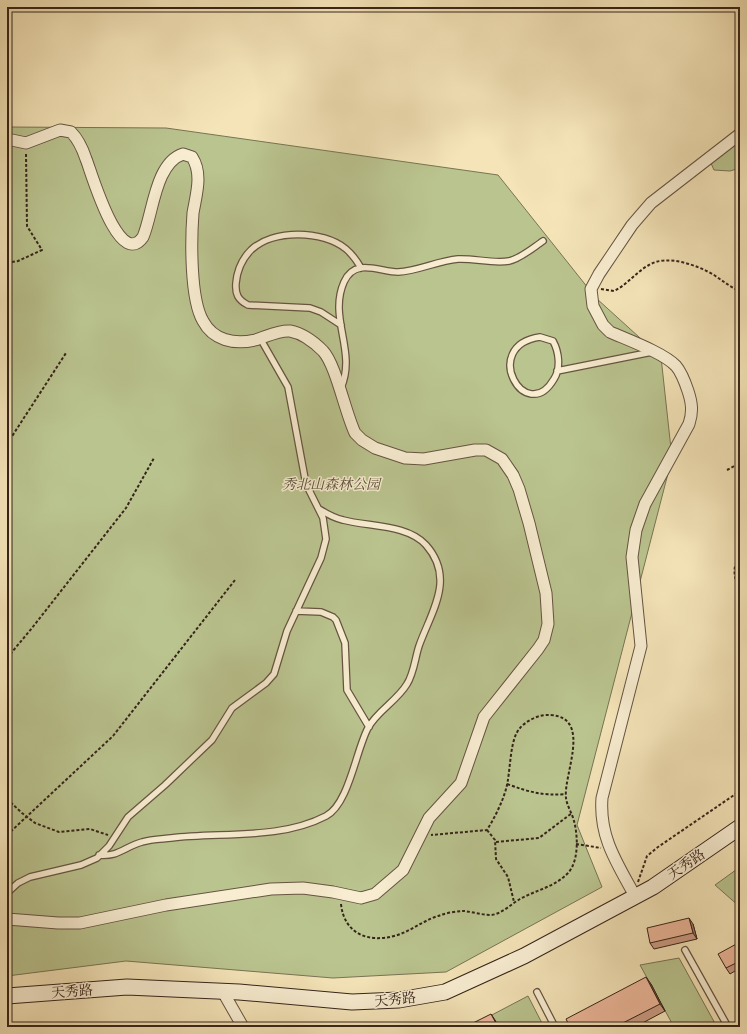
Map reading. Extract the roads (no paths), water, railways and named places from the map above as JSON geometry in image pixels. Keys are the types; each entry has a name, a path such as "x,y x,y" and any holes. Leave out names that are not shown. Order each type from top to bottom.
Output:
{"main road":[{"name":"天秀路","path":"7,996 127,987 224,992 352,1002 399,1000 444,992 524,956 653,887 740,827"}],"street":[{"path":"7,139 26,143 60,130 72,132 86,158 110,223 122,239 130,243 136,243 143,237 157,188 171,160 182,154 192,157 198,171 193,215 192,258 196,300 199,315 210,332 222,339 238,342 260,338 283,331 296,332 304,336 326,355 355,433 362,440 375,448 413,459 475,450 486,450 502,459 513,475 521,496 546,593 548,614 544,640 523,670 484,717 461,783 429,818 403,870 382,889 370,896 361,898 340,893 303,888 254,890 166,905 80,923 58,923 7,919"},
{"path":"635,896 610,850 603,826 601,812 602,798 641,646 632,557 633,543 645,504 686,431 692,415 690,396 680,372 667,359 610,332 592,306 592,287 598,274 632,225 651,203 740,134"},
{"path":"224,992 243,1027"}],"lane":[{"path":"341,326 321,312 310,308 248,305 242,302 235,290 237,274 243,260 252,249 281,236 300,234 328,239 345,248 361,268"},
{"path":"340,392 346,378 347,365 346,346 338,307 340,290 345,279 365,266 397,272 458,259 509,261 543,241"},
{"path":"540,337 548,339 553,341 556,348 558,360 557,371 551,384 545,390 529,394 522,392 514,381 511,373 512,355 517,347 530,338 540,337"},
{"path":"7,893 18,883 30,877 81,865 99,855 114,838 128,817 165,785 212,740 232,708 266,683 274,674 288,631 321,558 326,539 324,518 306,484 288,387 260,338"},
{"path":"557,371 652,352"},
{"path":"99,855 117,855 142,842 200,835 267,832 292,827 327,815 340,801 351,778 369,727 408,684 420,645 435,610 440,592 439,568 427,546 414,535 402,531 332,517 319,509"},
{"path":"296,611 321,612 333,617 336,620 345,643 348,690 369,727"},
{"path":"685,950 728,1027"},
{"path":"537,992 555,1027"}],"park label":[{"name":"秀北山森林公园","path":"331,484"}]}
